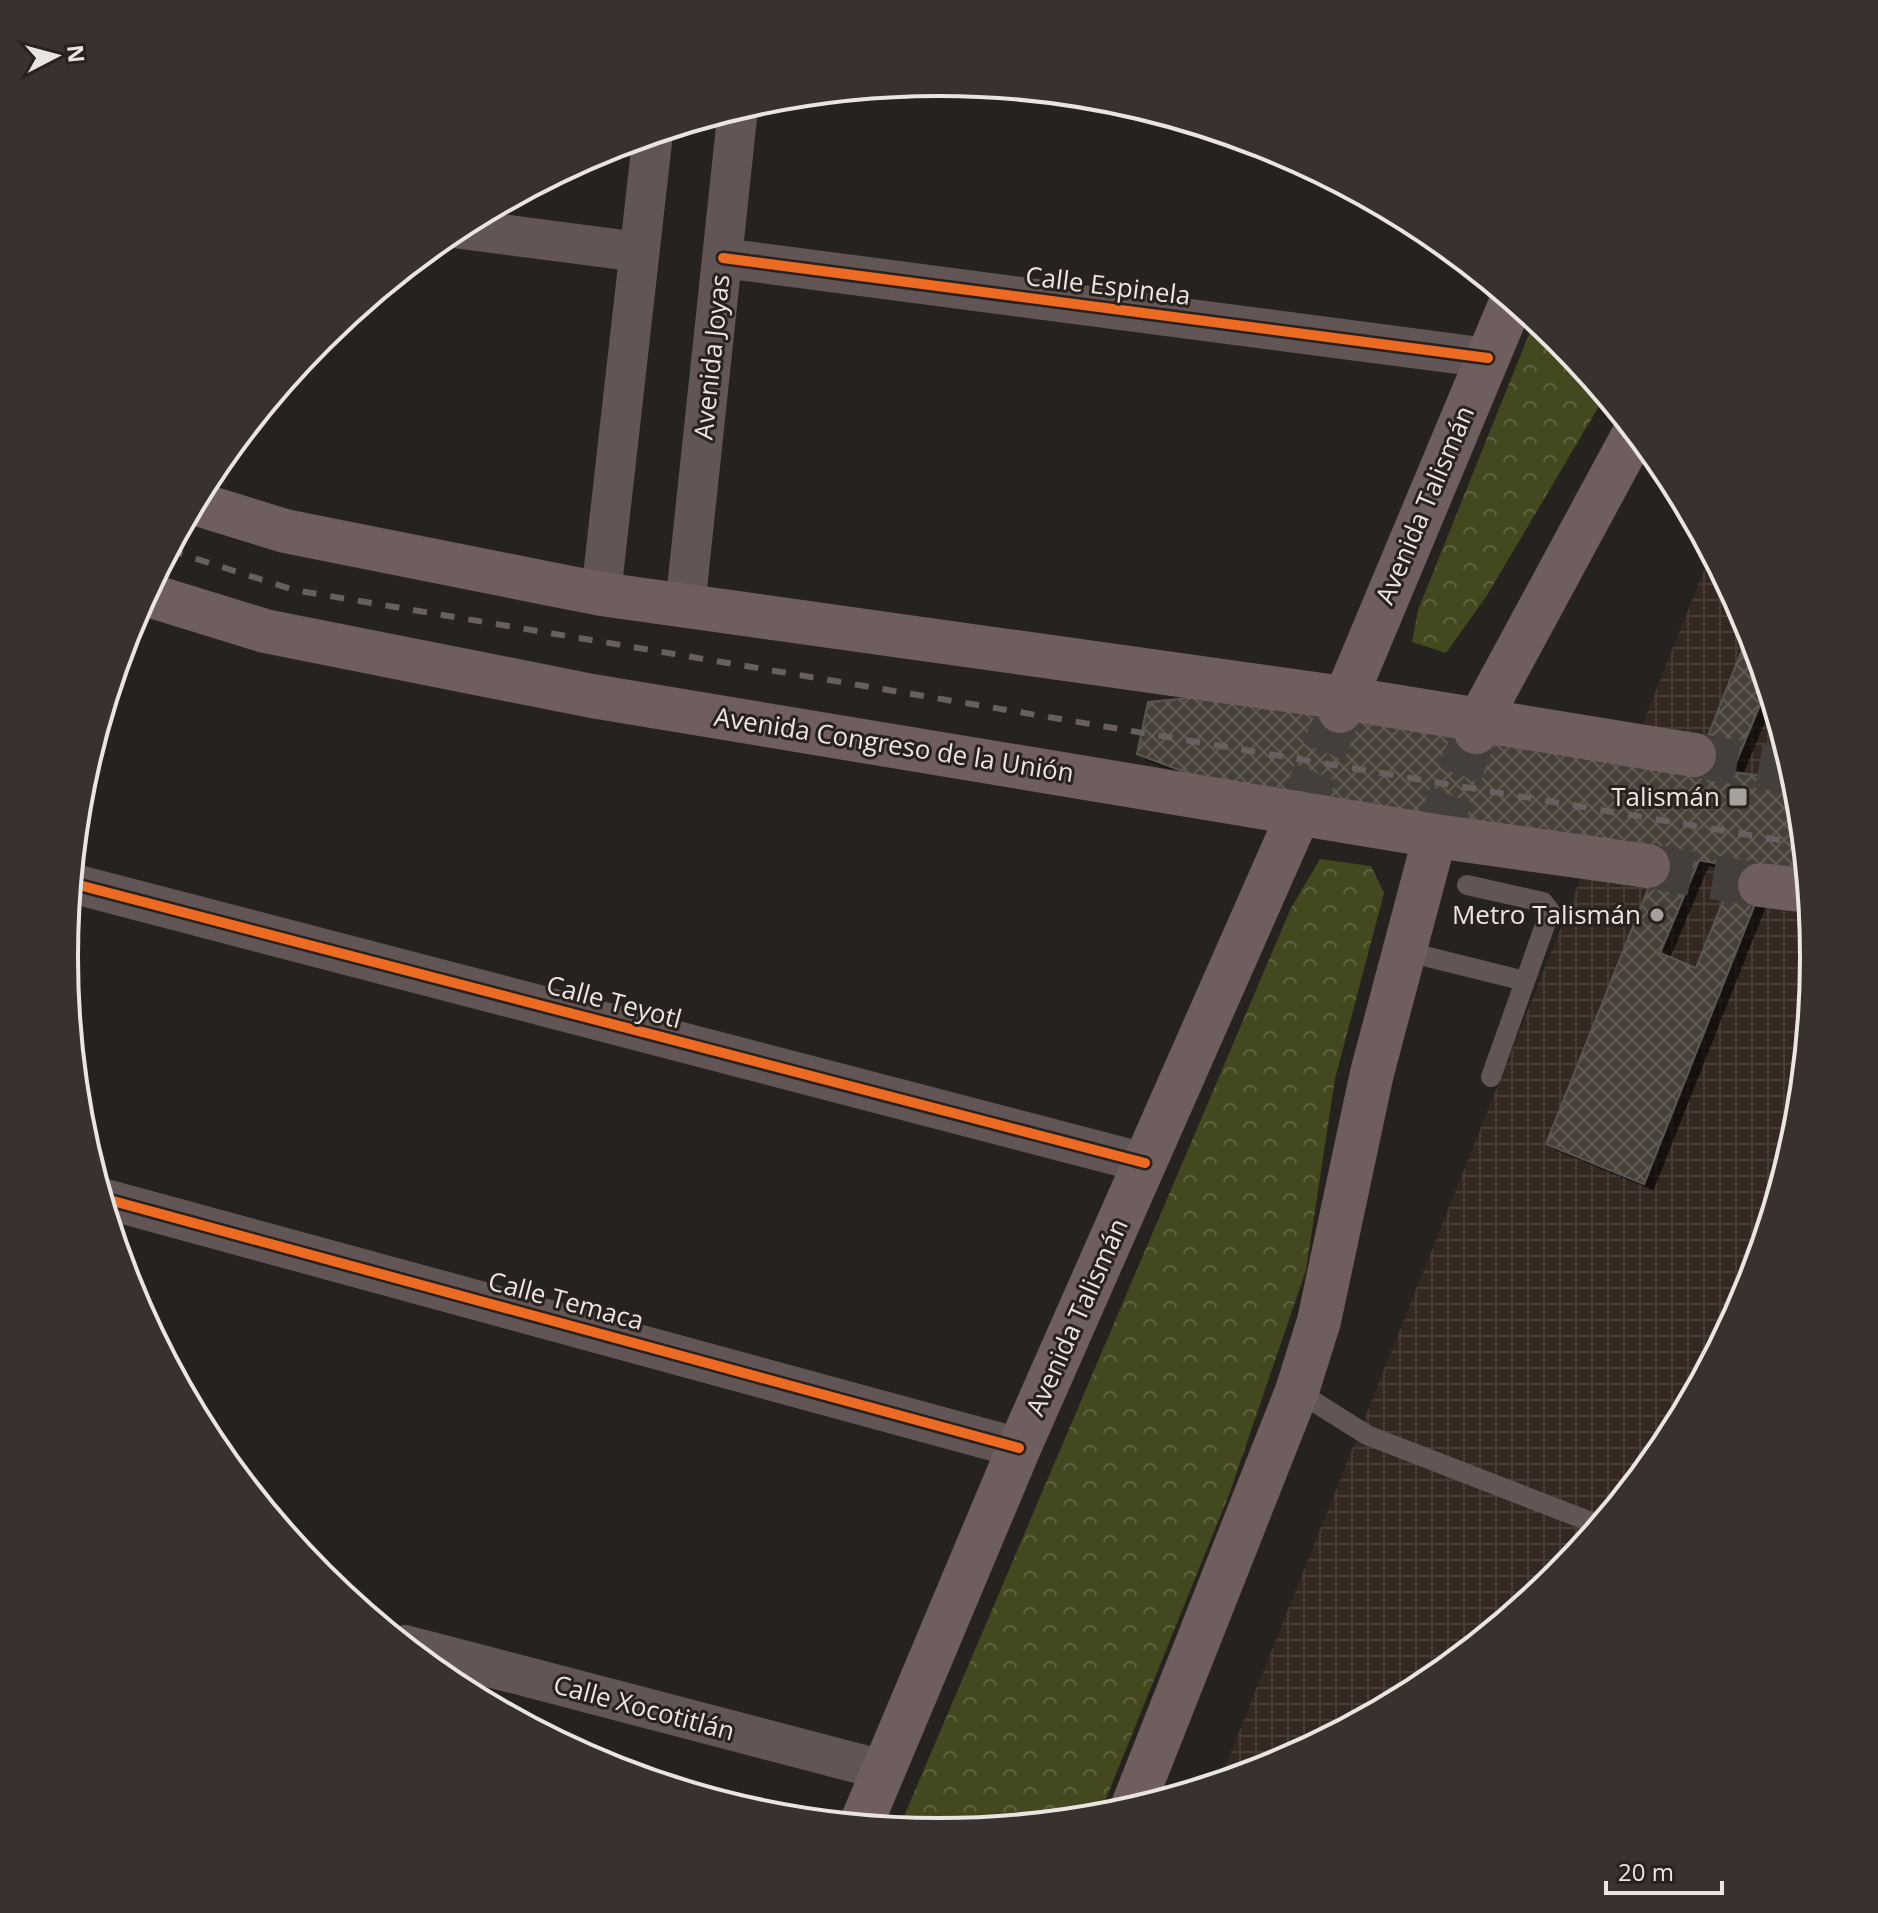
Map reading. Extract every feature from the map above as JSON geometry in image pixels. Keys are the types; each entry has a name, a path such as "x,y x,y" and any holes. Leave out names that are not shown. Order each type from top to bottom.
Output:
{"main road":[{"name":"Avenida Talismán","path":"1342,705 1508,310"},
{"path":"1478,726 1629,442"},
{"path":"205,506 285,531 601,594 1478,726 1694,755"},
{"name":"Avenida Congreso de la Unión","path":"157,598 265,631 592,696 1435,836 1648,866"},
{"name":"Avenida Talismán","path":"865,1814 1019,1448 1299,813"},
{"path":"1138,1794 1297,1391 1319,1321 1372,1073 1435,836"},
{"path":"1760,885 1797,890"}],"street":[{"name":"Avenida Joyas","path":"685,607 737,120"},
{"path":"601,594 652,145"},
{"path":"477,231 639,252"},
{"name":"Calle Espinela","path":"723,258 1488,358"},
{"name":"Calle Teyotl","path":"81,886 1145,1163"},
{"name":"Calle Temaca","path":"114,1201 1019,1448"},
{"name":"Calle Xocotitlán","path":"433,1652 883,1770"}],"lane":[{"path":"1467,885 1543,902 1550,911 1491,1077"},
{"path":"1404,951 1525,981"},
{"path":"1297,1391 1367,1435 1589,1521"}],"shaded area":[{"path":"1706,566 1734,627 1771,734 1793,844 1798,900 1800,956 1793,1069 1771,1179 1734,1286 1685,1387 1655,1435 1586,1524 1507,1604 1463,1640 1369,1702 1320,1729 1224,1769"}],"green space":[{"path":"1530,331 1600,405 1486,597 1446,653 1412,642 1418,610"},
{"path":"1320,859 1371,866 1384,893 1335,1079 1306,1270 1230,1492 1105,1801 995,1816 904,1817 1291,908"}],"building":[{"name":"Metro Talismán","path":"1742,649 1761,702 1732,772 1771,777 1777,763 1796,875 1768,871 1644,1184 1546,1144 1662,854 1219,785 1137,754 1148,702 1233,694 1696,766","holes":["1699,860 1737,867 1696,968 1660,953"]}],"tunnel":[{"path":"1299,813 1340,711"},
{"path":"1435,836 1476,732"},
{"path":"1694,755 1779,770"},
{"path":"1648,866 1760,885"}],"railway":[{"path":"179,553 294,590 1793,842"}],"cycle path":[{"path":"723,258 1488,358"},
{"path":"81,886 1145,1163"},
{"path":"114,1201 1019,1448"}],"place":[{"name":"Talismán","path":"1738,797"},
{"name":"Metro Talismán","path":"1657,915"}]}
